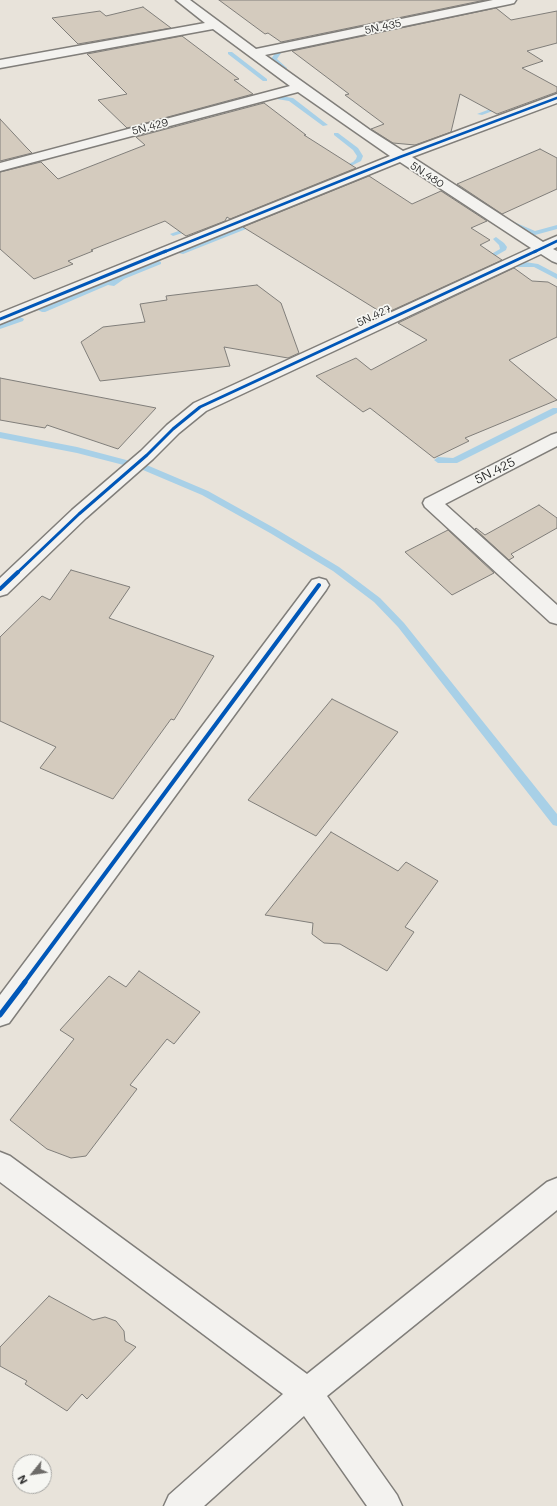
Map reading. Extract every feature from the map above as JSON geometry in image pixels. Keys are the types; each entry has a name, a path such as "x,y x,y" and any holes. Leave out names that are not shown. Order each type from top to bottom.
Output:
{"street":[{"name":"5N.480","path":"182,0 300,87 400,157 557,258"},
{"name":"5N.435","path":"255,53 510,0"},
{"path":"0,64 215,25"},
{"name":"5N.429","path":"0,167 300,87"},
{"path":"0,319 96,278 400,157 557,98"},
{"name":"5N.427","path":"0,589 79,514 147,455 172,429 200,407 557,241"},
{"name":"5N.425","path":"557,439 432,503 557,617"},
{"path":"0,1016 319,585"},
{"path":"0,1165 307,1393 386,1506"},
{"path":"180,1506 307,1393 557,1192"}],"building":[{"path":"219,0 485,0 281,42 268,33 265,34"},
{"path":"143,7 171,28 78,44 52,18 100,11 106,16"},
{"path":"496,8 511,20 557,11 557,43 527,51 543,61 522,68 557,87 557,92 497,114 460,94 451,132 415,145 393,143 371,129 384,124 345,95 349,94 292,51"},
{"path":"182,36 239,79 234,80 253,94 127,128 98,100 127,94 87,54"},
{"path":"264,103 306,135 304,135 356,168 230,219 227,217 225,221 186,236 165,221 91,250 93,251 68,261 73,264 34,279 0,249 0,172 41,162 58,179 145,145 136,137"},
{"path":"0,119 26,147 32,153 0,161"},
{"path":"540,149 557,158 557,189 502,214 457,184"},
{"path":"369,176 412,204 441,191 487,221 471,228 490,240 480,245 502,260 384,314 243,227"},
{"path":"514,268 532,281 548,282 557,287 557,337 509,360 557,400 465,438 469,441 434,458 370,408 363,412 316,376 356,358 371,370 427,340 398,323"},
{"path":"257,285 281,303 299,353 288,358 224,347 230,366 100,381 81,342 103,327 145,322 140,304 167,300 166,296"},
{"path":"0,378 156,408 118,449 47,425 45,428 0,420"},
{"path":"539,505 557,518 557,528 511,554 514,557 509,560 475,529 476,528 485,535"},
{"path":"448,530 494,573 452,595 405,552"},
{"path":"71,570 130,587 109,618 214,656 174,720 171,719 113,799 40,768 56,747 0,721 0,637 42,596 50,600"},
{"path":"332,699 398,732 316,836 248,800"},
{"path":"331,832 398,871 406,862 438,881 405,927 414,932 387,971 340,944 324,943 312,934 313,923 265,915"},
{"path":"139,971 200,1012 174,1044 167,1039 130,1085 137,1089 86,1156 71,1158 47,1149 10,1120 74,1039 60,1030 109,976 126,987"},
{"path":"49,1296 93,1320 105,1317 116,1321 124,1331 125,1341 136,1347 87,1399 82,1394 67,1411 25,1384 27,1381 0,1366 0,1347"}],"waterway":[{"path":"230,53 265,80"},
{"path":"278,53 274,59 285,69"},
{"path":"273,97 291,99 325,125"},
{"path":"480,114 503,106"},
{"path":"336,134 356,149 360,156 359,160 355,163 339,170"},
{"path":"512,223 527,231 535,233 547,231 557,227"},
{"path":"173,234 193,228"},
{"path":"181,253 244,228"},
{"path":"483,261 503,250 504,247 496,239"},
{"path":"42,310 108,283 111,284 120,280 121,278 159,263"},
{"path":"516,265 536,265 557,277"},
{"path":"0,327 20,319"},
{"path":"438,460 454,461 556,410"},
{"path":"0,435 77,450 146,468 205,493 273,531 336,569 377,600 401,625 557,822"}],"cycle path":[{"path":"0,319 400,157 557,98"},
{"path":"0,589 79,514 147,455 173,429 200,407 557,241"},
{"path":"0,1015 319,585"}]}
